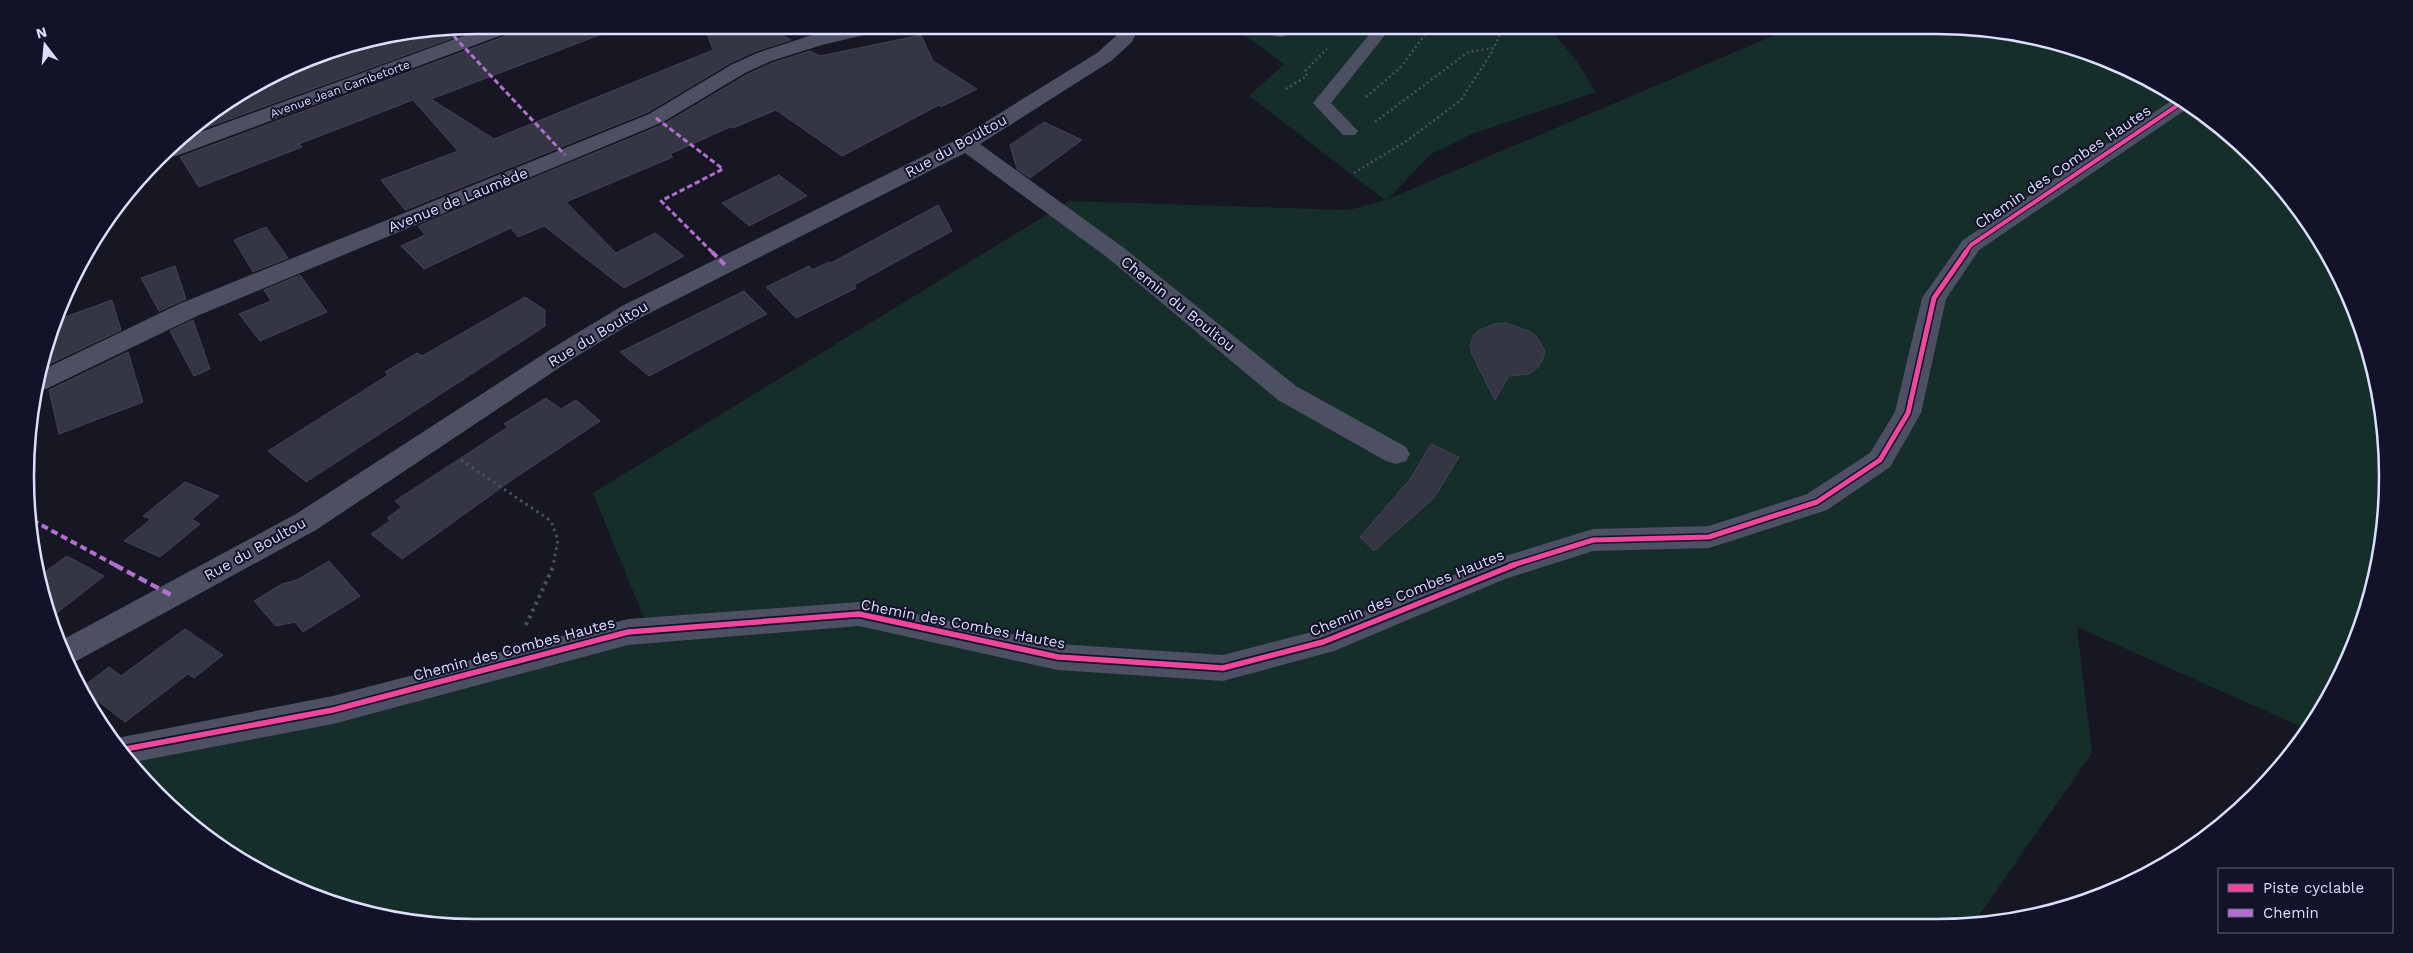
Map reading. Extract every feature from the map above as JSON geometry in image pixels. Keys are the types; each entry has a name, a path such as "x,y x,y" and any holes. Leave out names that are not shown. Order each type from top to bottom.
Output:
{"street":[{"name":"Avenue Jean Cambetorte","path":"183,145 486,34"},
{"name":"Avenue de Laumède","path":"44,380 188,310 656,118 738,69 764,57 816,40 842,34"},
{"name":"Rue du Boultou","path":"69,651 306,522 568,350 631,312 966,144 1104,57 1125,38 1127,34"},
{"name":"Chemin des Combes Hautes","path":"127,749 333,710 628,632 858,614 1058,657 1223,668 1323,642 1496,570 1593,540 1709,537 1816,502 1880,460 1908,413 1934,298 1971,245 2178,105"},
{"name":"Chemin du Boultou","path":"966,144 1116,253 1287,393 1396,454"}],"lane":[{"path":"1343,125 1322,103 1379,34"}],"path":[{"path":"1343,125 1400,68 1425,34"},
{"path":"1354,173 1408,140 1461,100 1494,48 1500,34"},
{"path":"1286,89 1307,76 1305,71 1330,46"},
{"path":"1343,125 1372,124 1468,52 1494,48"},
{"path":"432,439 551,521 558,538 558,553 528,612 523,638 532,658"}],"green space":[{"path":"1242,34 1554,34 1575,59 1596,92 1472,134 1431,154 1388,199 1778,34 1936,34 1965,35 2023,42 2079,57 2106,67 2158,93 2182,108 2206,125 2250,163 2288,207 2305,231 2320,255 2346,307 2356,334 2371,390 2378,448 2379,476 2378,505 2371,563 2356,619 2346,646 2320,698 2305,722 2302,727 2077,627 2092,753 1978,917 1936,919 448,918 390,911 362,904 307,886 281,874 255,860 207,828 163,790 134,757 645,620 593,493 1069,201 1349,210 1385,200 1249,96 1284,64"}],"building":[{"path":"511,34 602,34 431,99 494,139 713,50 707,34 781,34 791,40 756,51 730,63 648,112 405,210 381,180 458,151 413,100 299,144 302,147 199,187 180,157"},
{"path":"462,35 202,129 255,93 307,67 334,57 390,42"},
{"path":"921,35 933,61 977,89 941,107 939,105 842,156 776,110 733,128 730,127 670,154 673,157 566,202 616,253 655,233 684,256 624,288 544,226 518,237 511,228 424,269 401,246 425,235 418,226 664,124 746,75 772,63 810,51 820,56"},
{"path":"1044,122 1082,140 1030,178 1017,169 1010,145"},
{"path":"779,175 807,196 749,226 722,203"},
{"path":"938,205 952,231 854,285 856,288 796,318 766,287 809,266 812,270 829,262 831,263"},
{"path":"266,227 288,258 253,272 234,240"},
{"path":"175,266 186,299 159,311 141,278"},
{"path":"300,275 327,312 260,341 239,314 271,301 264,290"},
{"path":"744,291 767,314 649,376 620,352"},
{"path":"525,297 545,310 545,326 306,482 268,451 388,375 385,372 417,353 422,356"},
{"path":"112,300 121,330 48,364 63,318"},
{"path":"193,320 210,369 194,376 170,331"},
{"path":"1506,323 1529,331 1537,337 1545,351 1543,359 1537,368 1529,374 1509,376 1495,400 1472,354 1470,346 1473,336 1479,330 1495,324"},
{"path":"128,352 143,402 59,434 49,390"},
{"path":"546,398 561,409 576,400 600,421 512,480 402,559 371,534 391,520 387,518 402,507 395,501 508,427 504,424"},
{"path":"1431,444 1459,457 1434,498 1374,551 1360,537 1411,478"},
{"path":"185,482 219,496 192,519 200,524 160,557 124,541 151,519 143,516"},
{"path":"67,556 104,576 56,614 44,572"},
{"path":"329,561 360,596 303,632 295,622 276,626 254,601 282,584 297,580"},
{"path":"185,629 223,655 194,678 188,674 125,722 92,697 86,684 109,667 121,676"}],"marked path":[{"path":"453,35 565,155"},
{"path":"656,118 723,169 661,201 725,265"},
{"path":"37,523 171,595"}],"cycle path":[{"path":"127,749 333,710 628,632 859,614 1058,657 1223,668 1323,642 1496,570 1593,540 1709,537 1817,502 1880,460 1908,413 1934,298 1971,245 2178,105"}]}
